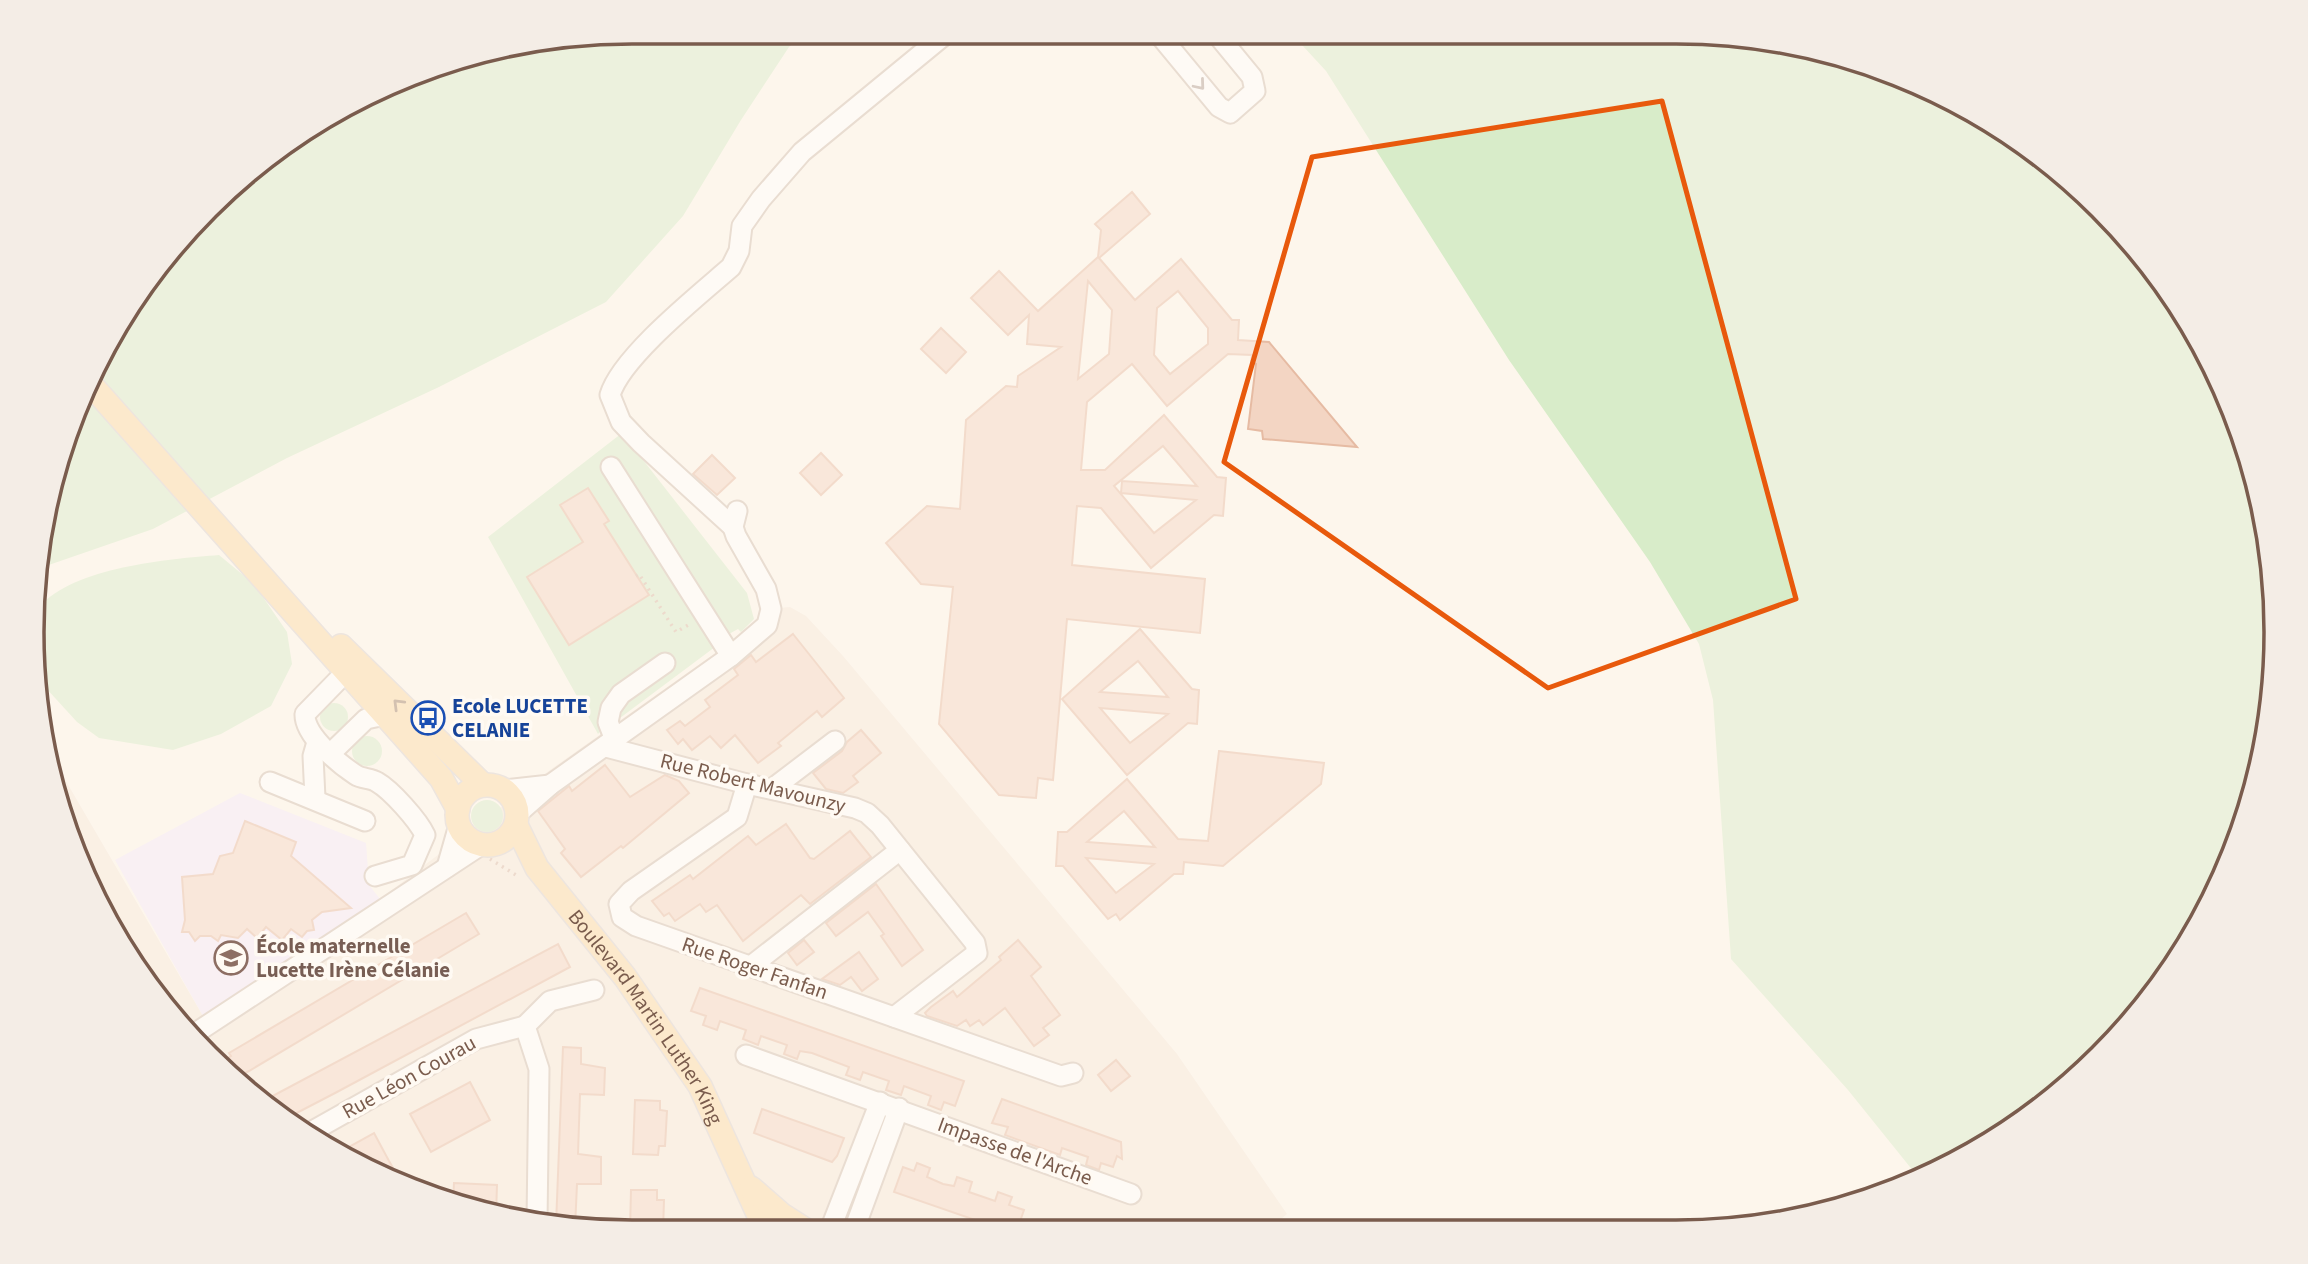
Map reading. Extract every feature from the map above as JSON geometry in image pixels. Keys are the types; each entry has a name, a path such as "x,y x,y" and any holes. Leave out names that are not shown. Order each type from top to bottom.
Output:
{"main road":[{"path":"96,390 263,575 345,673 442,778 471,841 487,845 509,837 517,819 514,801 493,788 370,676 307,612 263,575"},
{"path":"458,817 463,797 493,788"},
{"name":"Boulevard Martin Luther King","path":"517,819 537,868 578,915 672,1042 700,1086 760,1220"},
{"name":"Boulevard Martin Luther King","path":"487,845 537,868"},
{"name":"Boulevard Martin Luther King","path":"738,1175 790,1220"}],"street":[{"path":"517,819 550,785 731,656 767,625 771,609 766,589 735,519 621,422 610,395 614,380 639,353 732,267 739,251 742,226 761,199 802,152 933,44"},
{"path":"1167,44 1219,107 1230,113 1255,90 1252,77 1224,44"},
{"path":"611,467 731,656"},
{"path":"611,744 608,722 616,700 665,663"},
{"path":"200,1031 418,873 425,835 420,825 378,782 358,776 311,736 305,714 345,673 370,676"},
{"path":"315,798 313,756 366,719 385,715"},
{"path":"772,789 835,741"},
{"name":"Rue Robert Mavounzy","path":"611,744 747,784 867,813 975,943 977,953 894,1017"},
{"path":"270,782 315,798 365,821"},
{"name":"Rue Roger Fanfan","path":"747,784 737,817 631,891 619,904 622,917 636,926 1061,1076 1073,1073"},
{"path":"493,788 550,785"},
{"path":"447,867 458,817"},
{"path":"375,876 418,873 447,867 487,845"},
{"path":"751,966 900,850"},
{"path":"537,1212 539,1069 525,1026 550,1001 594,990"},
{"name":"Rue Léon Courau","path":"317,1128 476,1038 525,1026"},
{"name":"Impasse de l'Arche","path":"746,1055 900,1108 1131,1195"},
{"path":"834,1220 880,1102"},
{"path":"860,1220 900,1108"},
{"path":"841,1201 856,1220"}],"path":[{"path":"636,576 639,574 676,632 704,614"}],"highlighted area":[{"path":"1662,101 1796,599 1548,688 1224,462 1312,157"}],"shaded area":[{"path":"790,607 806,616 843,656 1177,1054 1287,1214 1280,1220 594,1219 517,1209 443,1189 372,1160 305,1121 244,1074 190,1020 143,959 104,892 75,821 61,773 203,1016 380,899 550,770 779,608"},
{"name":"École maternelle Lucette Irène Célanie","path":"240,793 366,843 369,885 380,899 203,1016 115,860"}],"green space":[{"path":"792,44 741,120 683,216 606,302 439,387 287,458 153,529 48,565 55,517 75,443 104,372 123,338 165,274 190,244 216,216 274,165 305,143 372,104 443,75 517,55 594,45"},
{"path":"1301,44 1714,45 1791,55 1828,64 1865,75 1936,104 2003,143 2034,165 2092,216 2143,274 2165,305 2204,372 2219,407 2233,443 2253,517 2263,594 2264,632 2263,670 2253,747 2233,821 2219,857 2204,892 2165,959 2143,990 2092,1048 2034,1099 2003,1121 1936,1160 1912,1170 1848,1090 1731,959 1713,700 1699,644 1650,562 1509,360 1326,71"},
{"path":"622,433 747,593 754,619 741,632 738,629 729,634 725,626 711,635 715,647 620,718 624,704 598,734 488,537"},
{"path":"219,555 254,584 287,632 292,664 271,706 221,734 173,750 99,738 77,722 47,689 45,602 55,593 98,574 174,559"},
{"path":"334,703 344,707 348,717 344,727 334,731 324,727 320,717 324,707"},
{"path":"367,736 373,737 381,745 381,757 373,765 367,766 361,765 353,757 352,751 353,745 361,737"},
{"path":"487,800 498,805 503,816 498,827 487,832 476,827 471,816 476,805"}],"building":[{"path":"1132,192 1150,214 1099,258 1135,300 1181,259 1232,320 1239,320 1238,340 1269,342 1357,447 1263,439 1262,431 1248,429 1256,364 1251,362 1252,355 1228,354 1167,406 1132,364 1087,402 1081,470 1105,470 1164,415 1217,477 1226,478 1223,516 1214,515 1151,568 1101,508 1077,506 1072,565 1205,579 1200,633 1067,619 1053,780 1038,778 1036,798 999,795 939,724 953,587 921,584 886,543 927,506 960,509 966,420 1006,386 1017,387 1018,376 1061,347 1027,344 1029,315 1008,335 971,298 999,271 1038,311 1098,257 1101,230 1095,224","holes":["1088,281 1112,310 1109,354 1078,379","1178,291 1208,328 1208,344 1170,374 1154,355 1157,308","1163,446 1197,486 1122,481 1121,493 1196,500 1154,533 1114,486"]},
{"path":"941,328 966,352 946,373 921,349"},
{"path":"821,453 842,475 821,495 800,473"},
{"path":"712,455 735,478 717,495 693,474"},
{"path":"588,488 609,521 604,524 649,595 569,645 527,577 583,542 560,505"},
{"path":"1140,629 1192,689 1199,690 1197,724 1188,723 1127,775 1062,699","holes":["1138,661 1168,697 1100,692","1100,708 1168,714 1130,743"]},
{"path":"793,634 844,698 822,717 817,711 778,743 781,746 758,763 735,735 721,748 710,736 692,750 683,739 678,744 667,730 680,721 685,726 710,707 705,700 738,675 734,669 751,655 756,662"},
{"path":"861,730 881,753 853,776 858,782 843,793 826,789 813,773 842,751 847,742"},
{"path":"1219,751 1324,763 1321,784 1223,866 1184,862 1183,874 1174,874 1120,920 1116,914 1108,919 1063,866 1056,866 1058,832 1067,832 1127,779 1178,839 1208,841","holes":["1124,811 1155,847 1087,842","1086,858 1154,864 1116,893"]},
{"path":"605,765 630,797 665,775 679,781 689,793 623,848 621,846 581,877 561,853 565,849 538,811 569,786 572,791"},
{"path":"245,821 296,842 291,856 351,908 322,912 312,920 314,930 307,931 302,937 291,929 282,940 266,927 257,938 247,929 238,938 221,935 218,941 211,936 200,936 195,941 189,932 182,932 185,920 182,877 213,874 220,856 233,853"},
{"path":"786,824 810,858 814,859 850,831 871,857 810,904 801,895 743,941 717,905 706,912 700,904 675,921 669,913 664,916 652,901 690,875 693,879 748,836 756,845"},
{"path":"876,884 923,950 902,966 868,912 836,936 826,923"},
{"path":"466,913 479,934 244,1074 227,1058 231,1056 229,1053"},
{"path":"804,940 814,952 797,965 788,953"},
{"path":"1018,940 1041,967 1031,976 1060,1015 1043,1028 1049,1035 1034,1046 1005,1008 983,1025 979,1020 970,1026 966,1020 957,1026 927,1016 925,1013 931,1007 953,991 957,997 1001,960 999,957"},
{"path":"558,944 570,967 295,1114 271,1097"},
{"path":"859,952 878,979 862,991 851,977 840,985 822,979"},
{"path":"700,988 964,1081 955,1106 944,1102 941,1110 928,1105 931,1096 904,1086 901,1095 886,1090 889,1081 863,1072 860,1080 846,1075 849,1067 812,1053 800,1051 797,1059 784,1054 787,1045 761,1036 758,1045 743,1039 746,1030 720,1021 717,1030 703,1025 706,1016 691,1011"},
{"path":"563,1047 581,1048 581,1064 605,1068 604,1095 580,1094 578,1154 601,1157 601,1184 577,1184 575,1217 556,1215"},
{"path":"1116,1060 1130,1076 1111,1091 1098,1075"},
{"path":"470,1082 490,1120 431,1152 410,1114"},
{"path":"1002,1099 1121,1142 1122,1159 1117,1156 1113,1167 1101,1163 1099,1170 1086,1165 1088,1157 1062,1148 1060,1155 1005,1135 1008,1127 992,1123"},
{"path":"635,1100 660,1101 660,1110 667,1111 665,1146 659,1146 658,1155 633,1154"},
{"path":"762,1109 844,1138 837,1156 832,1162 754,1133"},
{"path":"374,1133 394,1169 372,1160 349,1147"},
{"path":"917,1163 930,1168 927,1177 943,1184 954,1186 957,1177 972,1182 969,1192 995,1201 998,1192 1012,1197 1009,1205 1024,1210 1020,1220 975,1220 894,1192 903,1167 914,1171"},
{"path":"454,1183 497,1185 496,1204 480,1200 454,1192"},
{"path":"631,1190 657,1190 657,1200 664,1200 663,1220 630,1220"}],"place":[{"name":"Ecole LUCETTE CELANIE","path":"428,718"},
{"name":"École maternelle Lucette Irène Célanie","path":"231,958"}]}
